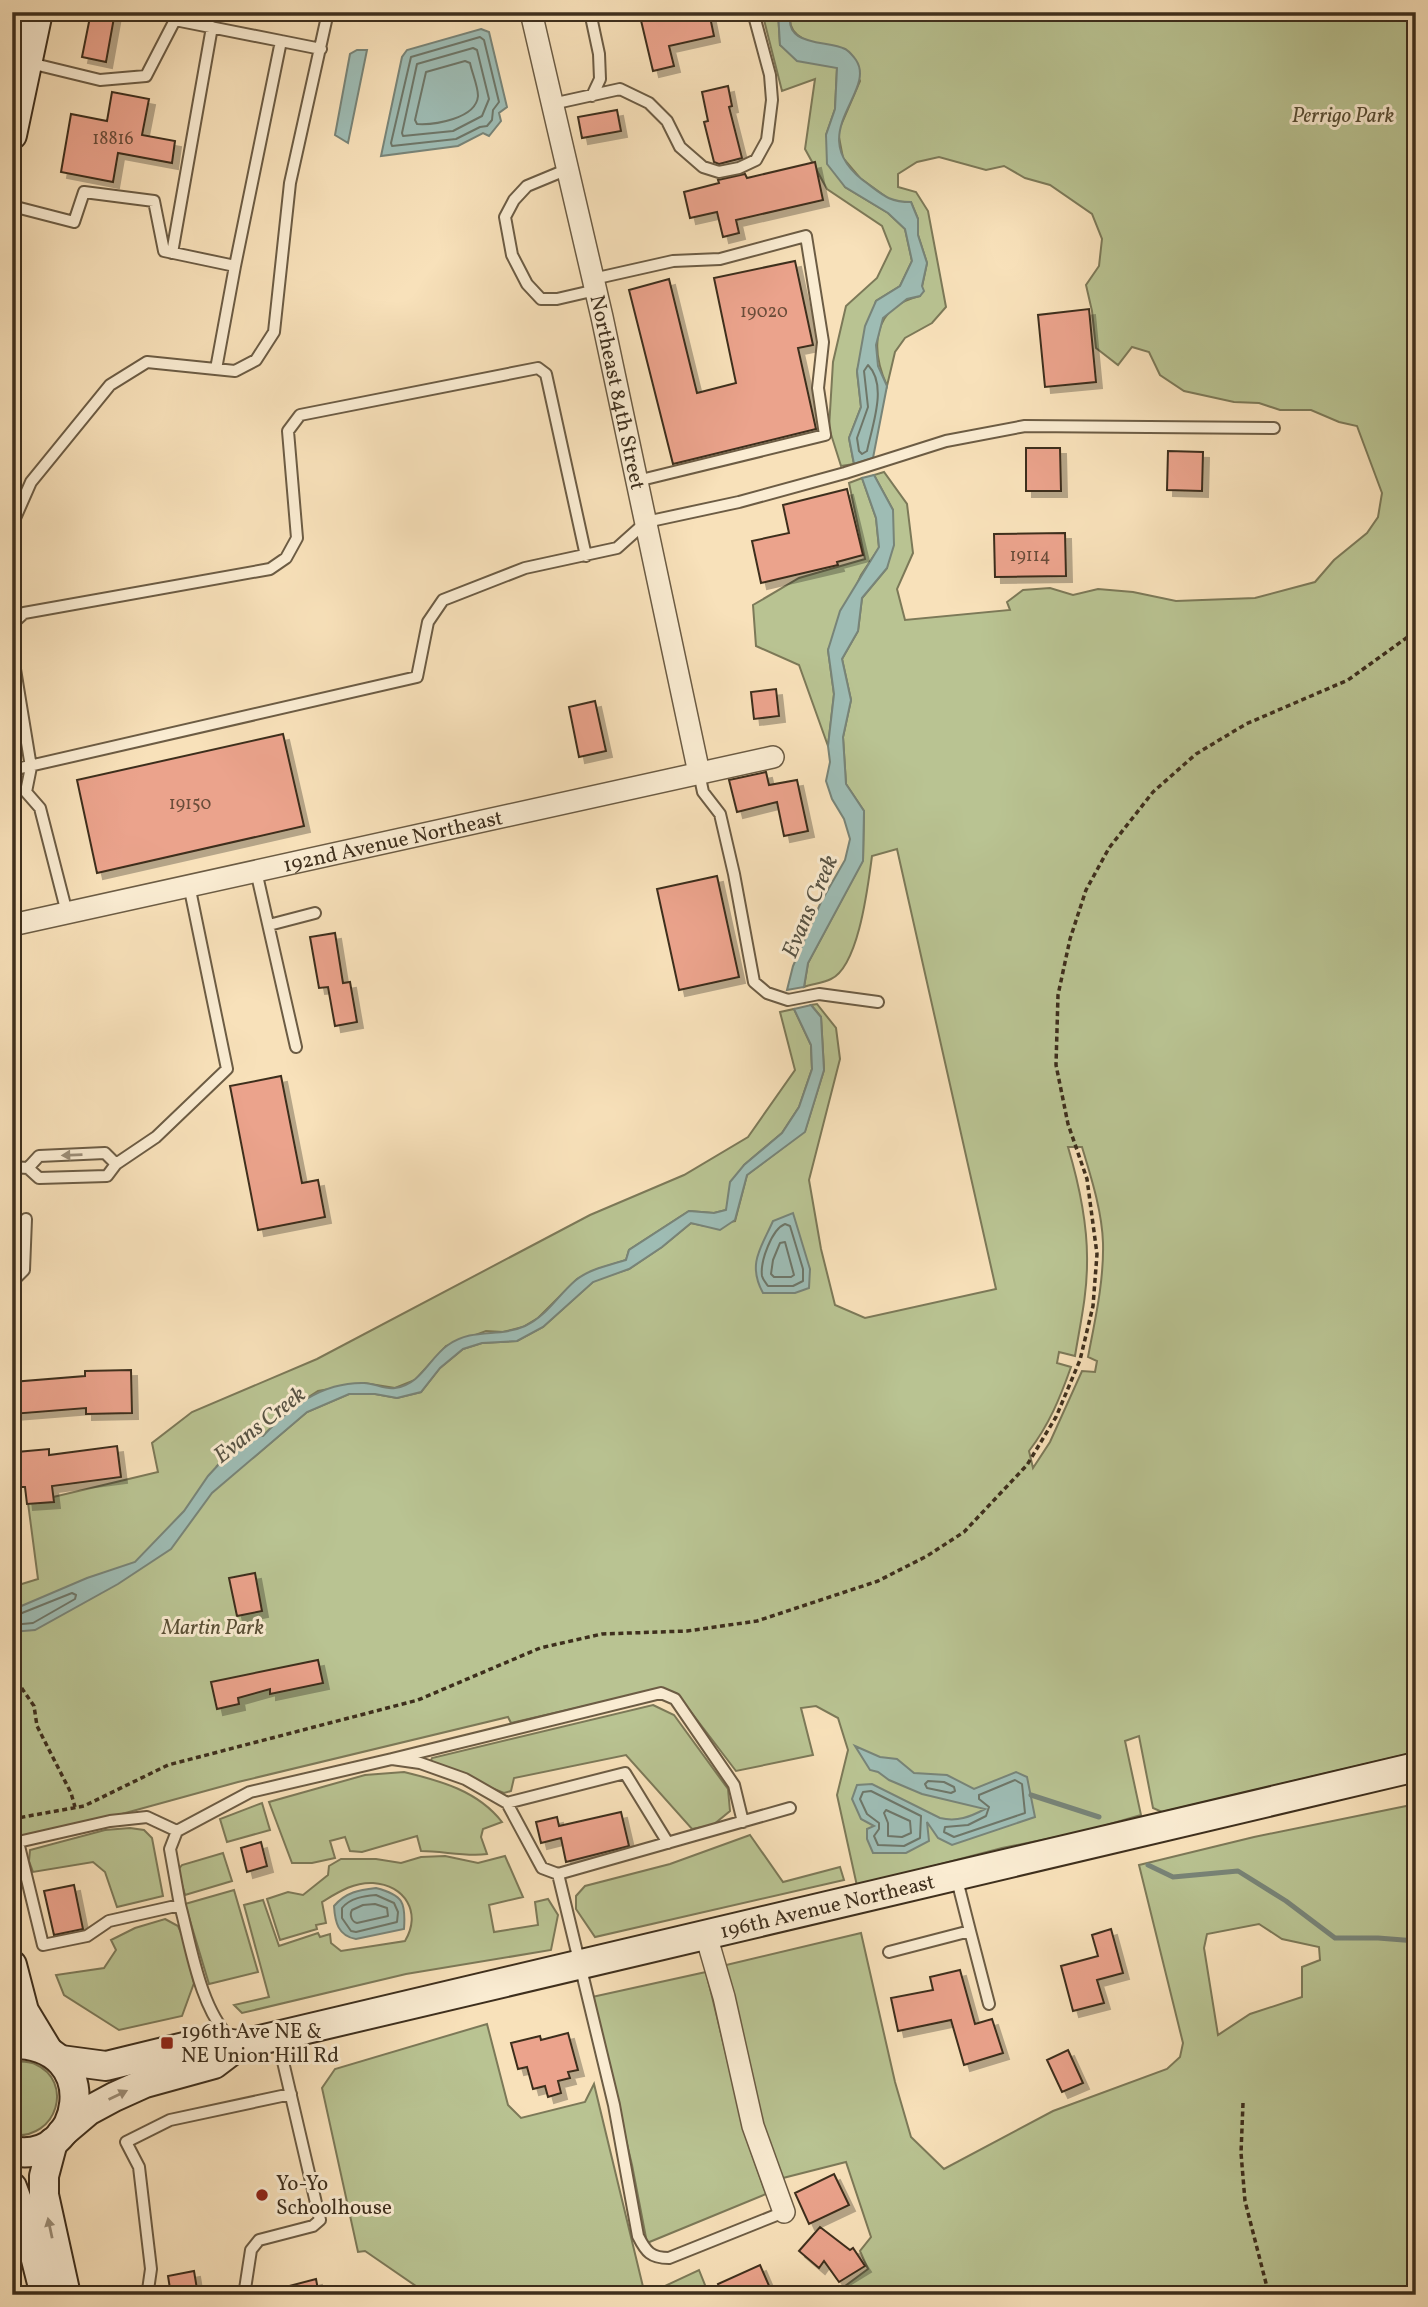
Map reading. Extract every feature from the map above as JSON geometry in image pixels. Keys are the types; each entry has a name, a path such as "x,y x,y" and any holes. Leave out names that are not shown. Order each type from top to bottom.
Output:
{"street":[{"path":"12,135 38,12"},
{"name":"Northeast 84th Street","path":"531,12 594,284 699,773"},
{"name":"192nd Avenue Northeast","path":"12,925 773,757"},
{"name":"196th Avenue Northeast","path":"12,2044 30,2044 54,2055 106,2066 209,2041 239,2045 1416,1767"},
{"path":"706,1935 724,1997 752,2126 784,2212"},
{"path":"12,1965 24,2011 54,2055 70,2073 75,2096 71,2120 58,2138 44,2176 44,2194 66,2295"},
{"name":"196th Avenue Northeast","path":"58,2138 88,2111 114,2097 145,2083 214,2064 239,2045"},
{"path":"12,2151 37,2150 58,2138"},
{"path":"12,2187 29,2232 46,2295"}],"lane":[{"path":"12,525 31,482 110,386 147,362 235,371 256,360 274,332 290,183 328,12"},
{"path":"590,12 599,54 600,79 592,96"},
{"path":"552,104 620,89 649,103 667,121 680,147 703,167 719,172 739,168 756,160 766,140 772,100 770,75 753,12"},
{"path":"27,62 100,80 146,76 176,16 212,27 321,49"},
{"path":"172,253 212,27"},
{"path":"216,369 281,41"},
{"path":"568,169 527,186 514,200 505,216 512,255 527,284 541,299 557,299 594,284 673,261 720,259 806,236 823,342 818,388 825,435 637,481"},
{"path":"12,206 74,222 84,192 154,201 164,251 235,266"},
{"path":"12,627 24,613 270,569 286,558 297,538 288,431 300,415 538,368 546,373 586,556"},
{"path":"12,770 417,677 428,622 443,600 525,568 617,548 646,522 739,502 880,463 946,441 1025,426 1274,428"},
{"path":"12,650 31,767 26,792 40,808 67,913"},
{"path":"699,773 703,792 720,814 754,982 767,993 788,1000 819,995 878,1002"},
{"path":"256,871 296,1047"},
{"path":"12,1167 28,1168 39,1178 107,1176 116,1164 156,1137 226,1069 189,885"},
{"path":"268,925 316,913"},
{"path":"28,1168 40,1156 105,1153 116,1164"},
{"path":"12,1283 24,1270 26,1219"},
{"path":"239,2045 223,2031 201,1986 180,1905 170,1849 177,1831 250,1792 661,1693 675,1699 734,1785 743,1822"},
{"path":"392,1759 420,1763 465,1779 507,1804 542,1868 558,1874 790,1808"},
{"path":"507,1804 625,1773 668,1843"},
{"path":"177,1831 147,1817 110,1821 15,1842 43,1945 87,1936 109,1920 180,1905"},
{"path":"558,1874 614,2105 638,2236 647,2254 668,2258 784,2212"},
{"path":"956,1876 989,2004"},
{"path":"888,1952 970,1931"},
{"path":"247,2295 245,2289 250,2250 259,2240 313,2226 320,2220 277,2036"},
{"path":"142,2295 148,2290 151,2269 139,2167 126,2142 177,2118 291,2094"}],"path":[{"path":"12,1819 84,1806 168,1765 418,1700 540,1647 601,1634 687,1632 757,1621 878,1581 927,1556 964,1532 1027,1465 1056,1417 1080,1360 1093,1306 1097,1254 1087,1179 1068,1124 1056,1065 1058,995 1070,939 1086,890 1110,848 1153,793 1196,754 1246,724 1348,680 1416,631"},
{"path":"12,1674 34,1706 37,1726 71,1793 75,1808"},
{"path":"1243,2103 1241,2153 1245,2201 1269,2295"}],"green space":[{"path":"762,12 778,12 780,45 837,67 835,109 826,135 845,187 888,213 905,229 912,261 900,286 876,301 857,371 861,407 849,438 854,464 841,466 829,428 833,362 846,306 877,278 891,249 882,226 827,189 805,149 815,79 782,91"},
{"path":"791,12 1416,12 1416,1752 1162,1812 1153,1808 1139,1736 1125,1741 1141,1815 1086,1831 1002,1848 857,1886 837,1795 848,1750 838,1718 816,1706 801,1708 813,1755 736,1771 678,1695 659,1689 511,1723 508,1717 238,1782 20,1842 12,1814 12,1632 52,1595 12,1610 12,1587 38,1579 28,1503 158,1472 152,1443 192,1412 317,1359 590,1215 684,1175 748,1137 795,1070 780,1012 794,1009 811,1045 812,1069 799,1107 782,1133 744,1165 726,1210 714,1213 689,1211 629,1250 626,1260 577,1279 538,1318 523,1327 503,1332 486,1331 446,1346 415,1380 395,1388 364,1383 318,1391 287,1411 263,1436 244,1437 218,1465 253,1458 307,1412 349,1394 375,1394 397,1398 421,1392 440,1368 463,1349 482,1343 517,1341 543,1327 595,1280 629,1269 691,1223 705,1226 735,1221 747,1175 805,1131 824,1070 821,1017 811,1005 817,1004 836,1028 840,1059 809,1180 821,1249 835,1305 865,1318 996,1289 897,849 872,856 855,942 841,971 831,979 804,987 808,963 863,860 864,811 846,784 843,737 851,700 842,659 858,631 862,598 887,568 893,510 874,475 884,472 907,504 913,553 897,589 905,620 1010,610 1007,602 1023,590 1050,588 1073,595 1098,589 1133,592 1176,601 1255,598 1315,582 1334,560 1367,533 1378,517 1382,493 1357,426 1339,422 1311,410 1280,410 1259,403 1234,402 1184,391 1160,375 1149,352 1132,347 1118,365 1096,348 1086,285 1099,266 1102,239 1092,214 1050,185 1025,178 1004,166 986,170 939,157 917,162 898,174 898,187 916,192 928,211 946,307 932,323 905,338 895,352 887,386 878,357 879,331 892,309 904,301 920,296 927,263 918,235 918,219 911,202 893,202 860,178 843,158 838,132 860,81 845,49 808,41 793,30","holes":["1068,1147 1082,1147 1096,1194 1102,1231 1101,1286 1088,1357 1097,1361 1095,1372 1082,1371 1050,1442 1033,1468 1029,1451 1053,1411 1071,1367 1057,1363 1059,1352 1075,1356 1083,1310 1087,1276 1086,1234"]},
{"path":"862,478 876,518 879,548 861,575 828,650 834,694 828,746 799,665 756,646 753,605 799,578 865,559 849,483"},
{"path":"653,1705 674,1715 728,1789 730,1811 713,1825 692,1829 626,1755 514,1778 511,1791 504,1793 430,1763 432,1758"},
{"path":"404,1772 458,1789 482,1802 492,1811 502,1822 483,1829 481,1837 487,1854 421,1851 417,1836 362,1852 350,1851 345,1837 330,1841 335,1858 312,1863 292,1863 269,1802 365,1775"},
{"path":"262,1803 270,1830 227,1842 220,1819"},
{"path":"1416,1804 1416,2295 833,2295 868,2269 860,2251 871,2237 846,2162 779,2179 758,2118 722,1966 861,1933 895,2082 911,2137 944,2169 1053,2111 1167,2069 1180,2057 1183,2043 1139,1865 1254,1837","holes":["1259,1924 1282,1939 1319,1947 1320,1960 1302,1967 1302,1997 1250,2014 1218,2035 1204,1948 1207,1934"]},
{"path":"105,1830 144,1830 152,1838 163,1896 117,1907 105,1872 93,1862 33,1872 29,1861 30,1850"},
{"path":"750,1835 783,1882 840,1867 844,1880 595,1937 576,1909 576,1896 585,1886 670,1864"},
{"path":"223,1853 232,1881 185,1895 178,1870 182,1865"},
{"path":"445,1856 478,1863 505,1856 523,1897 489,1905 494,1932 538,1925 535,1902 548,1899 558,1915 551,1950 406,1974 242,2013 234,2005 269,1997 244,1905 263,1900 279,1946 318,1933 320,1937 330,1934 331,1943 341,1951 405,1941 410,1931 411,1911 402,1895 384,1885 366,1883 339,1892 322,1902 326,1923 316,1925 317,1929 280,1940 267,1899 288,1892 303,1895 328,1875 329,1866 341,1859 376,1859 401,1863 421,1857"},
{"path":"234,1890 258,1972 209,1984 185,1904"},
{"path":"165,1919 178,1926 194,1983 182,2016 119,2030 64,1995 56,1975 104,1968 116,1950 111,1940 135,1928"},
{"path":"706,1972 747,2140 766,2194 647,2243 632,2165 592,1997"},
{"path":"487,2024 508,2105 521,2118 585,2102 594,2084 645,2295 429,2295 365,2251 358,2252 322,2088 335,2069"},
{"path":"19,2061 35,2064 47,2072 57,2095 50,2119 40,2128 28,2134 12,2135 12,2063"},
{"path":"699,2270 709,2295 650,2295 650,2293"}],"water":[{"path":"778,12 791,12 790,23 799,37 845,49 856,60 860,73 844,116 840,149 849,166 868,184 892,199 911,202 918,219 918,235 927,263 922,286 924,291 920,296 907,299 883,318 876,345 878,366 887,386 873,458 854,464 849,438 861,407 857,371 865,326 876,301 900,286 912,261 905,229 888,213 845,187 827,164 826,135 835,109 837,68 797,61 780,45"},
{"path":"481,29 489,32 507,107 499,113 501,121 489,136 483,133 458,146 381,156 402,57 407,50"},
{"path":"357,50 367,50 348,143 335,135 350,54"},
{"path":"874,475 893,510 894,545 887,568 862,598 858,631 842,659 851,700 843,737 846,784 864,811 863,861 808,963 804,987 787,990 793,966 821,902 845,860 850,839 844,819 832,799 826,781 830,762 828,746 834,694 828,650 840,611 879,547 876,518 862,478"},
{"path":"811,1005 821,1017 824,1070 805,1132 747,1175 735,1220 720,1230 691,1223 629,1269 593,1282 543,1327 517,1341 482,1343 463,1349 440,1368 421,1392 397,1398 375,1394 349,1394 307,1412 212,1493 171,1549 118,1584 35,1630 12,1632 12,1610 87,1578 135,1562 184,1511 208,1476 244,1437 263,1436 308,1398 348,1384 368,1383 391,1388 404,1386 418,1377 441,1350 458,1340 477,1334 515,1330 533,1322 581,1276 626,1260 629,1250 689,1211 714,1213 726,1210 730,1182 744,1165 782,1133 799,1107 812,1069 811,1045 794,1009"},
{"path":"793,1213 810,1269 809,1288 795,1293 763,1293 756,1273 760,1248 773,1221"},
{"path":"855,1746 880,1757 897,1759 914,1773 947,1775 974,1789 1016,1772 1027,1777 1035,1817 952,1845 938,1838 927,1822 929,1841 906,1853 873,1853 867,1839 867,1829 874,1826 861,1819 852,1799 857,1785 872,1784 940,1818 963,1818 985,1809 922,1794 889,1780 870,1770"},
{"path":"376,1888 401,1901 404,1929 356,1939 345,1935 337,1923 334,1906 353,1892"}],"building":[{"path":"91,12 115,12 106,62 82,57"},
{"path":"639,12 709,12 714,36 669,46 674,66 653,71"},
{"path":"728,86 732,106 729,107 742,158 719,164 714,162 704,122 708,121 702,92"},
{"path":"112,92 149,99 142,135 175,141 172,163 118,153 113,182 61,172 71,114 107,121"},
{"path":"617,110 621,131 582,138 578,117"},
{"path":"815,162 823,200 736,220 739,233 723,237 717,212 690,218 684,192 719,183 718,180 745,174 747,178"},
{"path":"795,261 813,345 798,348 816,429 673,464 629,290 669,279 697,393 736,383 714,278"},
{"path":"1089,309 1096,382 1045,387 1038,315"},
{"path":"1026,448 1060,448 1061,491 1026,491"},
{"path":"1168,451 1203,452 1202,491 1167,490"},
{"path":"847,489 863,555 837,562 838,565 761,583 752,541 789,533 783,505"},
{"path":"1065,533 1066,576 995,577 994,534"},
{"path":"776,689 779,716 754,719 751,692"},
{"path":"595,701 606,751 579,757 569,707"},
{"path":"283,734 304,826 97,873 77,780"},
{"path":"766,772 769,785 797,780 808,831 784,836 777,802 737,812 729,780"},
{"path":"717,876 739,977 679,990 657,889"},
{"path":"335,933 343,983 350,982 357,1022 335,1026 328,987 319,988 310,937"},
{"path":"281,1076 302,1183 318,1180 325,1217 258,1230 230,1086"},
{"path":"131,1370 132,1413 86,1414 86,1408 12,1414 12,1382 85,1376 85,1371"},
{"path":"117,1446 121,1477 52,1486 54,1502 27,1504 25,1487 20,1487 17,1452 49,1449 49,1455"},
{"path":"255,1573 262,1611 237,1616 229,1578"},
{"path":"318,1660 323,1683 270,1694 270,1689 238,1698 239,1704 217,1709 211,1682"},
{"path":"621,1812 629,1846 566,1862 561,1838 541,1843 536,1822 557,1817 559,1826"},
{"path":"261,1842 267,1866 247,1872 241,1848"},
{"path":"74,1885 83,1929 54,1935 44,1891"},
{"path":"1111,1929 1123,1973 1097,1980 1104,2003 1073,2011 1061,1966 1098,1956 1092,1935"},
{"path":"960,1970 975,2024 992,2019 1003,2053 964,2065 951,2020 898,2031 891,1998 933,1990 930,1977"},
{"path":"568,2033 578,2070 568,2072 570,2078 558,2081 561,2093 548,2097 545,2086 533,2089 527,2067 518,2069 511,2043 540,2036 541,2040"},
{"path":"1068,2050 1083,2083 1062,2092 1047,2060"},
{"path":"834,2174 849,2205 809,2224 795,2193"},
{"path":"820,2227 850,2250 853,2248 865,2266 839,2282 824,2261 819,2268 799,2251"},
{"path":"760,2265 770,2288 756,2295 723,2295 718,2284"},
{"path":"194,2271 198,2295 171,2295 168,2276"},
{"path":"316,2279 319,2295 275,2295 274,2290"}],"waterway":[{"path":"1031,1795 1099,1817"},
{"path":"1148,1865 1173,1877 1238,1871 1286,1901 1335,1938 1416,1941"}],"place":[{"name":"196th Ave NE & NE Union Hill Rd","path":"167,2043"},
{"name":"Yo-Yo Schoolhouse","path":"262,2195"}],"park label":[{"name":"Perrigo Park","path":"1343,115"},
{"name":"Martin Park","path":"213,1627"}],"water label":[{"name":"Evans Creek","path":"809,906"},
{"name":"Evans Creek","path":"259,1424"}]}
